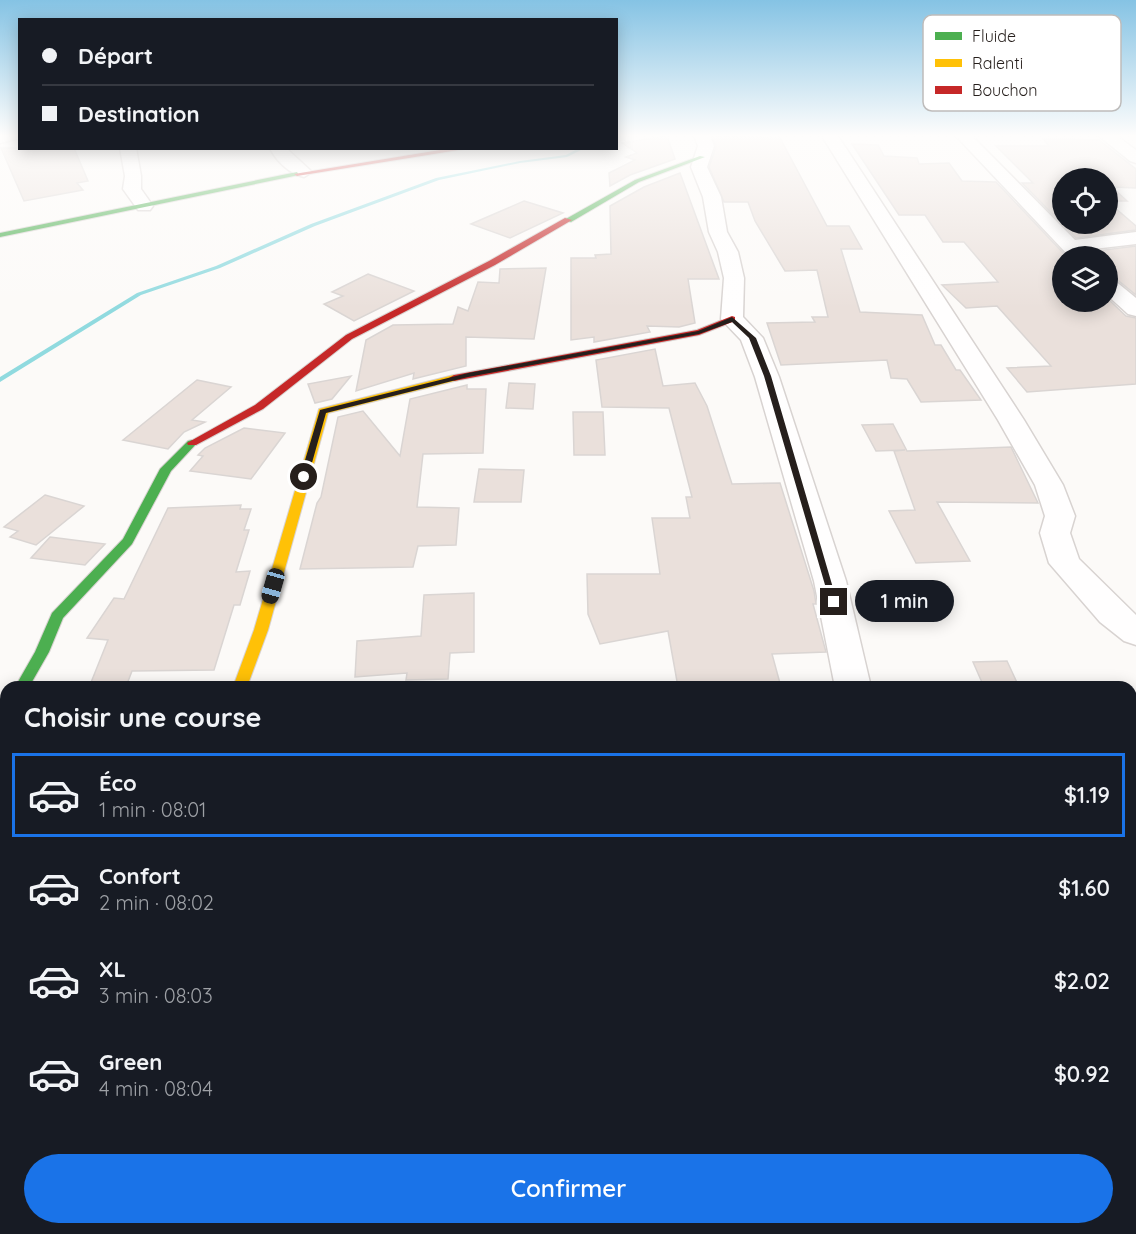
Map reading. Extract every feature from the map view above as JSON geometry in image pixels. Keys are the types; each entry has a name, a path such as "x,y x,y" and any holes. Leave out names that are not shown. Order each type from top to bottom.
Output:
{"main road":[{"path":"0,235 202,194"},
{"path":"25,681 42,652 57,616 128,541 166,470 195,440 259,407 349,337 492,263 615,194"},
{"path":"242,681 261,630 323,411 468,375 699,332 732,319"}],"street":[{"path":"135,194 144,206"},
{"path":"711,194 718,232 728,252 734,278 732,319 753,338 767,376 830,581 852,681"},
{"path":"867,194 1011,420 1049,485 1060,516 1055,533 1065,563 1112,614 1136,633"},
{"path":"1020,194 1071,246"},
{"path":"1099,246 1136,238"},
{"path":"1118,293 1136,309"}],"building":[{"path":"21,194 64,194 24,201"},
{"path":"632,194 688,194 719,279 688,279 695,323 679,327 647,326 650,332 594,342 594,337 571,340 571,258 596,258 595,255 611,254 610,206"},
{"path":"720,194 810,194 827,226 849,226 862,249 841,249 860,312 922,315 935,345 941,345 956,370 960,370 981,400 921,402 907,379 891,378 887,360 781,365 767,323 815,322 812,317 828,317 817,270 785,271 755,221 748,202 724,202"},
{"path":"885,194 1007,194 1057,246 1052,246 1052,312 1118,312 1118,308 1126,316 1136,318 1136,384 1027,392 1007,368 1051,366 997,306 966,308 942,285 998,282 964,242 943,242 925,215 899,215"},
{"path":"1032,194 1052,194 1052,214"},
{"path":"1118,194 1119,194 1127,201 1118,201"},
{"path":"524,201 563,213 510,238 471,224"},
{"path":"1118,210 1136,226 1136,230 1118,232"},
{"path":"1072,234 1106,234 1076,238"},
{"path":"1136,246 1136,295 1118,280 1118,248"},
{"path":"546,268 534,339 466,337 466,366 413,379 414,373 356,391 366,340 393,325 453,324 458,307 468,311 478,282 499,283 500,269"},
{"path":"368,274 414,291 354,321 324,304 343,296 332,292"},
{"path":"655,349 663,386 695,383 707,406 732,484 780,483 814,591 816,604 813,604 826,652 772,654 779,681 677,681 668,631 600,644 588,614 587,574 660,574 652,518 690,518 686,497 692,497 669,408 602,407 596,360"},
{"path":"351,376 332,399 315,403 308,384"},
{"path":"197,380 231,387 192,420 205,422 184,432 168,449 123,440"},
{"path":"509,383 535,384 533,409 506,408"},
{"path":"467,385 467,389 486,389 483,453 423,454 417,507 459,508 456,545 418,546 413,567 300,569 317,503 321,497 338,417 363,411 400,456 410,399"},
{"path":"573,412 603,412 605,455 574,455"},
{"path":"893,424 907,451 1011,447 1038,503 937,502 970,561 916,563 889,511 915,510 894,451 905,450 876,451 862,425"},
{"path":"244,428 285,433 251,479 190,471 203,456 198,455 205,448"},
{"path":"479,469 524,470 521,502 474,502"},
{"path":"45,495 84,506 36,545 10,537 18,531 4,527"},
{"path":"241,505 240,509 251,509 244,530 249,530 236,572 250,571 240,605 234,605 214,670 132,671 128,681 92,681 108,640 87,638 114,598 124,599 168,508"},
{"path":"50,537 105,544 85,565 31,558"},
{"path":"474,593 474,652 450,653 448,679 406,680 407,673 355,677 357,641 421,636 424,595"},
{"path":"1007,661 1016,681 981,681 973,662"}],"waterway":[{"path":"0,380 139,294 218,267 313,225 398,194"}],"traffic: fast":[{"path":"0,235 202,194"},
{"path":"568,220 615,194"},
{"path":"25,681 42,652 57,616 128,541 166,469 192,443"}],"traffic: slow":[{"path":"242,681 261,630 323,411 454,378"}],"traffic: jam":[{"path":"192,443 259,407 349,337 492,263 568,220"},
{"path":"454,378 699,332 732,319"}],"route":[{"path":"304,477 323,411 404,389 468,375 699,332 732,319 753,338 767,376 830,581 834,602"}]}
